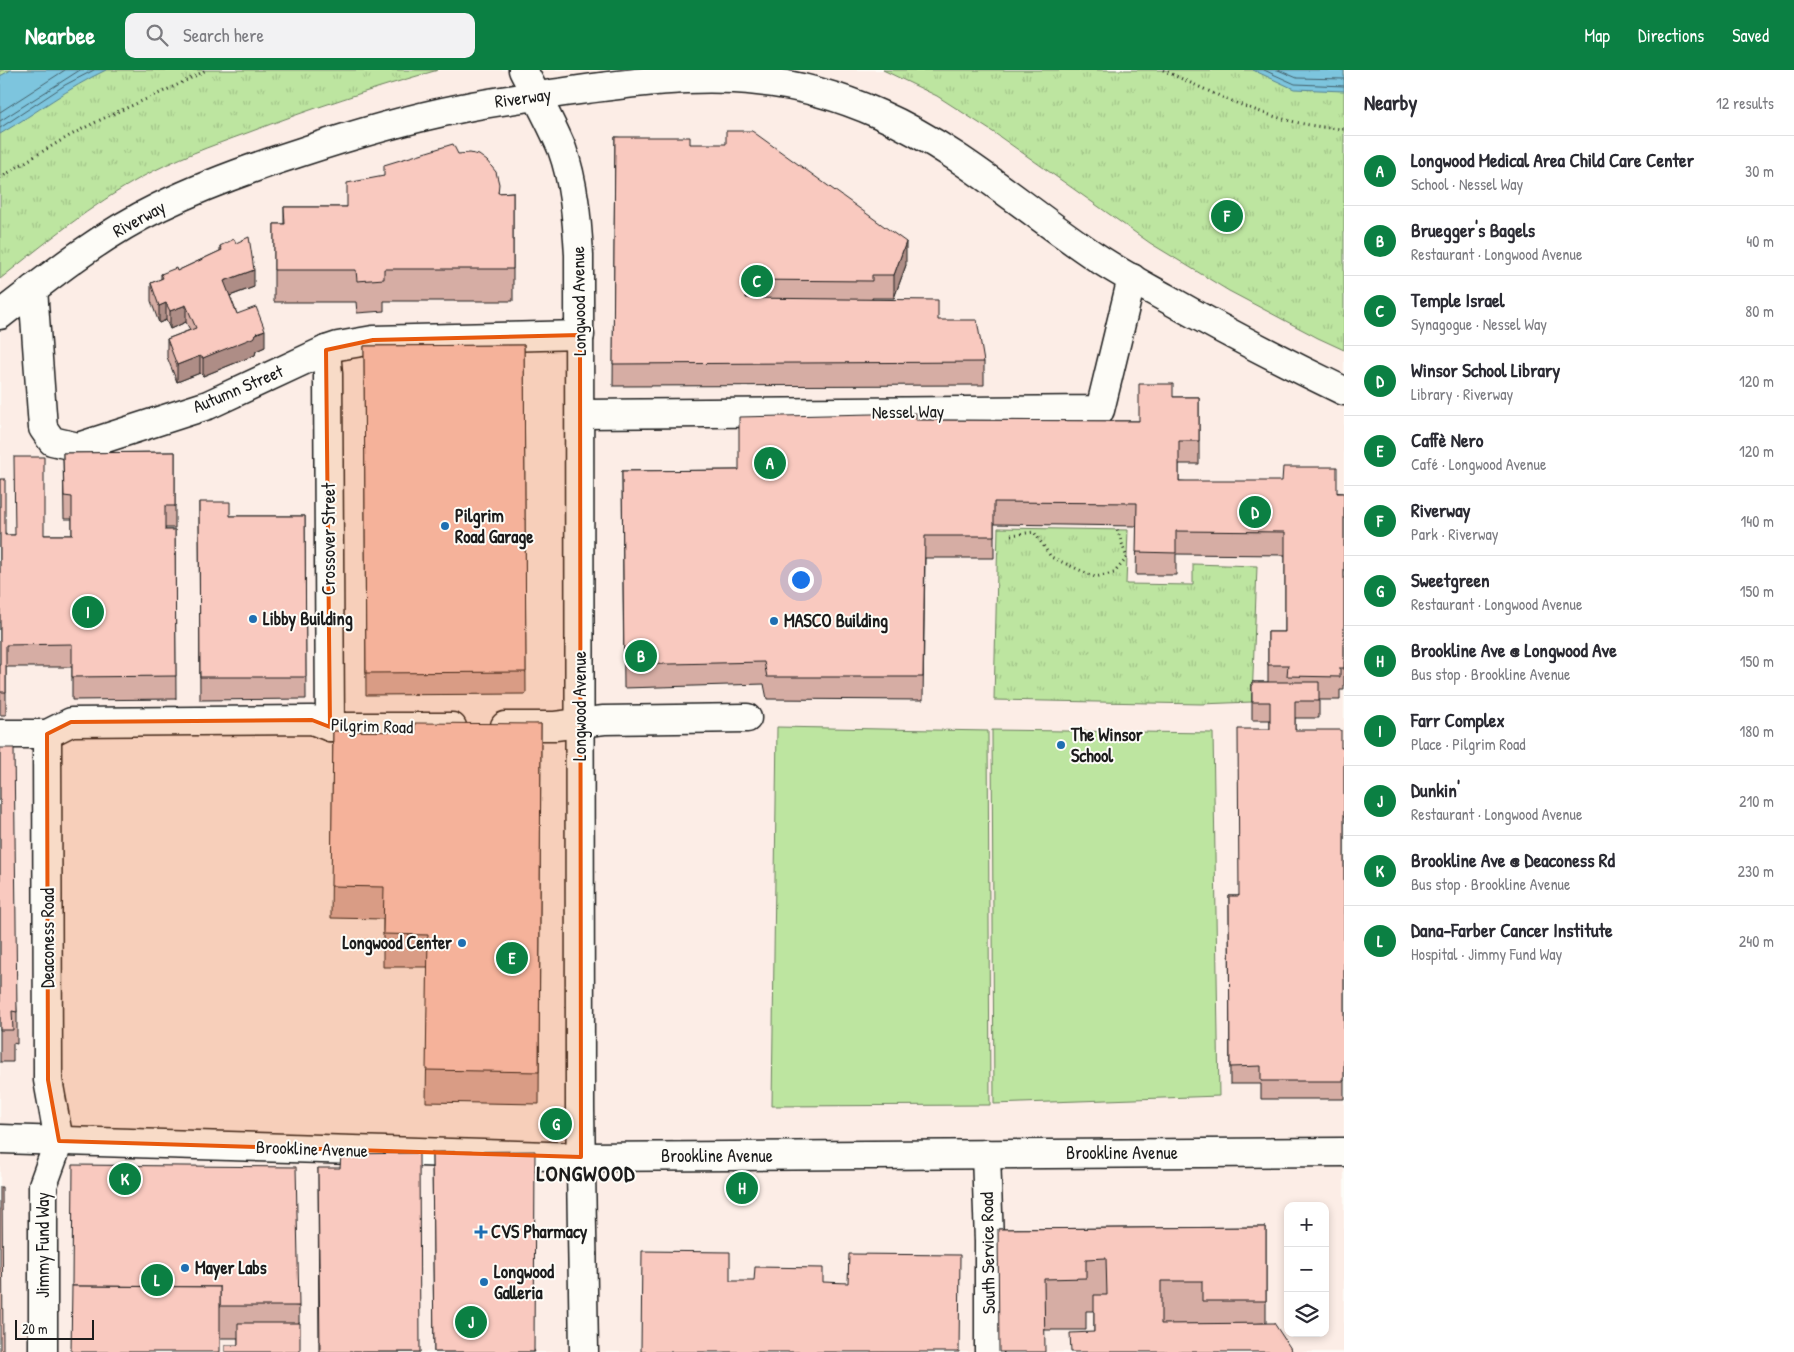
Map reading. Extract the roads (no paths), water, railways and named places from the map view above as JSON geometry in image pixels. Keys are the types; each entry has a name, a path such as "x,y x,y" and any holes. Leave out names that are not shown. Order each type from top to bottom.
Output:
{"main road":[{"name":"Longwood Avenue","path":"523,70 556,134 563,153 571,183 578,238 580,335 581,1157 584,1352"},
{"name":"Riverway","path":"0,315 88,248 136,218 218,180 314,148 407,120 467,107 642,82 715,79 773,83 825,95 878,114 921,135 970,166 1083,248 1132,278 1246,341 1344,391"},
{"name":"Nessel Way","path":"580,414 1100,410 1132,278"},
{"name":"Autumn Street","path":"33,289 43,428 52,441 78,447 208,405 338,346 373,340 580,335"},
{"name":"Crossover Street","path":"326,350 328,383 330,727"},
{"name":"Pilgrim Road","path":"0,734 47,734 71,722 312,720 330,727 555,726 604,720 747,718"},
{"name":"Deaconess Road","path":"47,734 48,1080 59,1141"},
{"name":"Brookline Avenue","path":"0,1139 581,1157 1344,1152"},
{"name":"Jimmy Fund Way","path":"43,1352 43,1185 59,1141"},
{"name":"South Service Road","path":"986,1154 989,1232 989,1352"}],"water":[{"path":"11,70 106,70 78,85 0,134 0,76"},
{"path":"1253,70 1344,70 1344,91 1294,89"}],"place":[{"name":"Riverway","path":"1227,216"},
{"name":"Temple Israel","path":"757,281"},
{"name":"Longwood Medical Area Child Care Center","path":"770,463"},
{"name":"Winsor School Library","path":"1255,512"},
{"name":"Pilgrim Road Garage","path":"445,526"},
{"name":"Farr Complex","path":"88,612"},
{"name":"Libby Building","path":"253,619"},
{"name":"MASCO Building","path":"774,621"},
{"name":"Bruegger's Bagels","path":"641,656"},
{"name":"The Winsor School","path":"1061,745"},
{"name":"Longwood Center","path":"462,943"},
{"name":"Caffè Nero","path":"512,958"},
{"name":"Sweetgreen","path":"556,1124"},
{"name":"Brookline Ave @ Deaconess Rd","path":"125,1179"},
{"name":"Brookline Ave @ Longwood Ave","path":"742,1188"},
{"name":"CVS Pharmacy","path":"481,1232"},
{"name":"Mayer Labs","path":"185,1268"},
{"name":"Dana-Farber Cancer Institute","path":"157,1280"},
{"name":"Longwood Galleria","path":"484,1282"},
{"name":"Dunkin'","path":"471,1322"}],"district":[{"name":"LONGWOOD","path":"586,1173"}]}
